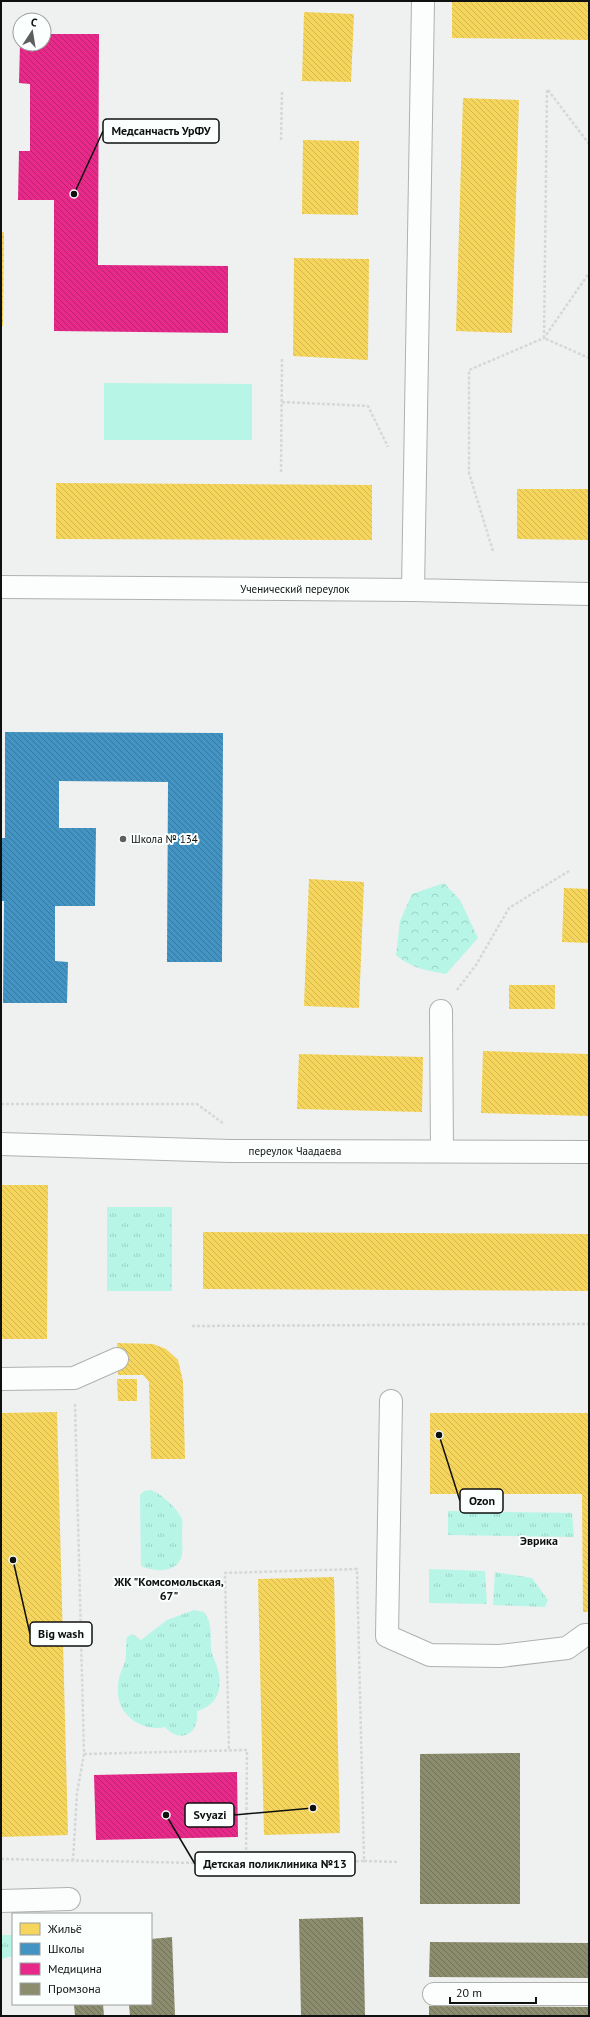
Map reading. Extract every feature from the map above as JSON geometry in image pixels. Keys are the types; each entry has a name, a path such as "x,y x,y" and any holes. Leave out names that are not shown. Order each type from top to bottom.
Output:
{"street":[{"path":"413,590 423,1"},
{"name":"Ученический переулок","path":"1,587 413,590 589,594"},
{"path":"441,1011 442,1151"},
{"name":"переулок Чаадаева","path":"1,1144 230,1151 589,1152"},
{"path":"1,1379 74,1378 117,1359"},
{"path":"391,1401 387,1636 430,1655 500,1656 567,1648 585,1635 589,1635"},
{"path":"1,1901 69,1899"},
{"path":"434,1994 589,1994"}],"path":[{"path":"281,140 282,90"},
{"path":"544,338 548,90 589,144"},
{"path":"493,551 468,473 469,370 544,338 589,273"},
{"path":"544,338 589,358"},
{"path":"281,472 282,358"},
{"path":"282,402 368,406 391,451"},
{"path":"441,1011 476,965 509,908 569,871"},
{"path":"1,1104 197,1104 230,1128"},
{"path":"192,1326 589,1324"},
{"path":"73,1861 77,1793 84,1754 74,1378"},
{"path":"230,1751 225,1573 357,1569 364,1861"},
{"path":"84,1754 247,1750 246,1864"},
{"path":"1,1859 246,1864 364,1861 399,1862"}],"green space":[{"path":"104,383 252,384 252,440 104,440"},
{"path":"444,883 460,900 478,938 446,974 413,966 396,955 400,921 412,894"},
{"path":"107,1207 172,1207 172,1291 107,1291"},
{"path":"150,1490 159,1494 168,1502 177,1511 182,1519 182,1554 180,1561 171,1568 165,1570 141,1566 140,1495 144,1491"},
{"path":"448,1511 572,1513 574,1537 448,1535"},
{"path":"429,1569 485,1571 487,1604 429,1603"},
{"path":"495,1572 532,1578 548,1600 545,1607 493,1605"},
{"path":"194,1610 204,1612 209,1622 212,1653 217,1665 220,1681 218,1694 214,1700 210,1705 197,1711 196,1725 188,1734 183,1736 171,1732 165,1727 148,1727 133,1720 127,1715 119,1701 118,1684 125,1662 127,1637 132,1634 141,1640 167,1620"},
{"path":"1,1935 12,1935 12,1956 1,1959"}],"building: Жильё":[{"path":"452,1 589,1 589,40 452,38"},
{"path":"304,12 354,14 351,82 302,81"},
{"path":"463,98 519,100 512,333 456,331"},
{"path":"303,140 359,141 358,215 302,214"},
{"path":"1,232 4,232 3,326 1,326"},
{"path":"294,258 369,259 368,360 293,356"},
{"path":"56,483 372,485 372,540 56,539"},
{"path":"517,489 589,489 589,540 517,539"},
{"path":"309,879 364,882 359,1008 304,1006"},
{"path":"564,888 589,889 589,943 562,942"},
{"path":"509,985 555,985 555,1009 509,1009"},
{"path":"483,1051 589,1054 589,1116 481,1113"},
{"path":"299,1054 423,1057 422,1112 297,1109"},
{"path":"1,1185 48,1185 47,1339 1,1339"},
{"path":"203,1232 589,1234 589,1291 203,1289"},
{"path":"117,1343 153,1344 166,1349 178,1360 183,1381 185,1459 151,1459 149,1382 143,1375 118,1375"},
{"path":"117,1379 137,1379 137,1401 118,1401"},
{"path":"57,1412 68,1835 1,1837 1,1413"},
{"path":"430,1413 589,1413 589,1612 583,1612 582,1494 430,1494"},
{"path":"334,1577 340,1833 264,1835 258,1579"}],"building: Школы":[{"path":"5,732 223,733 222,962 167,962 168,782 59,781 59,828 96,828 95,906 55,906 55,961 68,962 67,1003 3,1003 4,901 1,901 1,838 5,838"}],"building: Медицина":[{"path":"52,34 99,34 98,265 228,266 228,333 54,331 54,200 18,200 19,151 30,151 30,84 19,83 20,52 52,52"},
{"path":"237,1772 238,1837 96,1840 94,1775"}],"building: Промзона":[{"path":"520,1753 520,1904 420,1904 420,1754"},
{"path":"363,1917 365,2016 301,2016 299,1919"},
{"path":"172,1937 175,2016 130,2016 129,2005 152,2005 152,1939"},
{"path":"430,1942 589,1943 589,1978 429,1977"},
{"path":"74,2005 103,2005 104,2016 75,2016"},
{"path":"429,2006 589,2007 589,2016 429,2016"}],"place":[{"name":"Медсанчасть УрФУ","path":"74,194"},
{"name":"Школа № 134","path":"123,839"},
{"name":"Ozon","path":"439,1435"},
{"name":"Big wash","path":"13,1560"},
{"name":"Svyazi","path":"313,1808"},
{"name":"Детская поликлиника №13","path":"166,1815"}],"district":[{"name":"Эврика","path":"539,1540"},
{"name":"ЖК \"Комсомольская, 67\"","path":"169,1588"}]}
